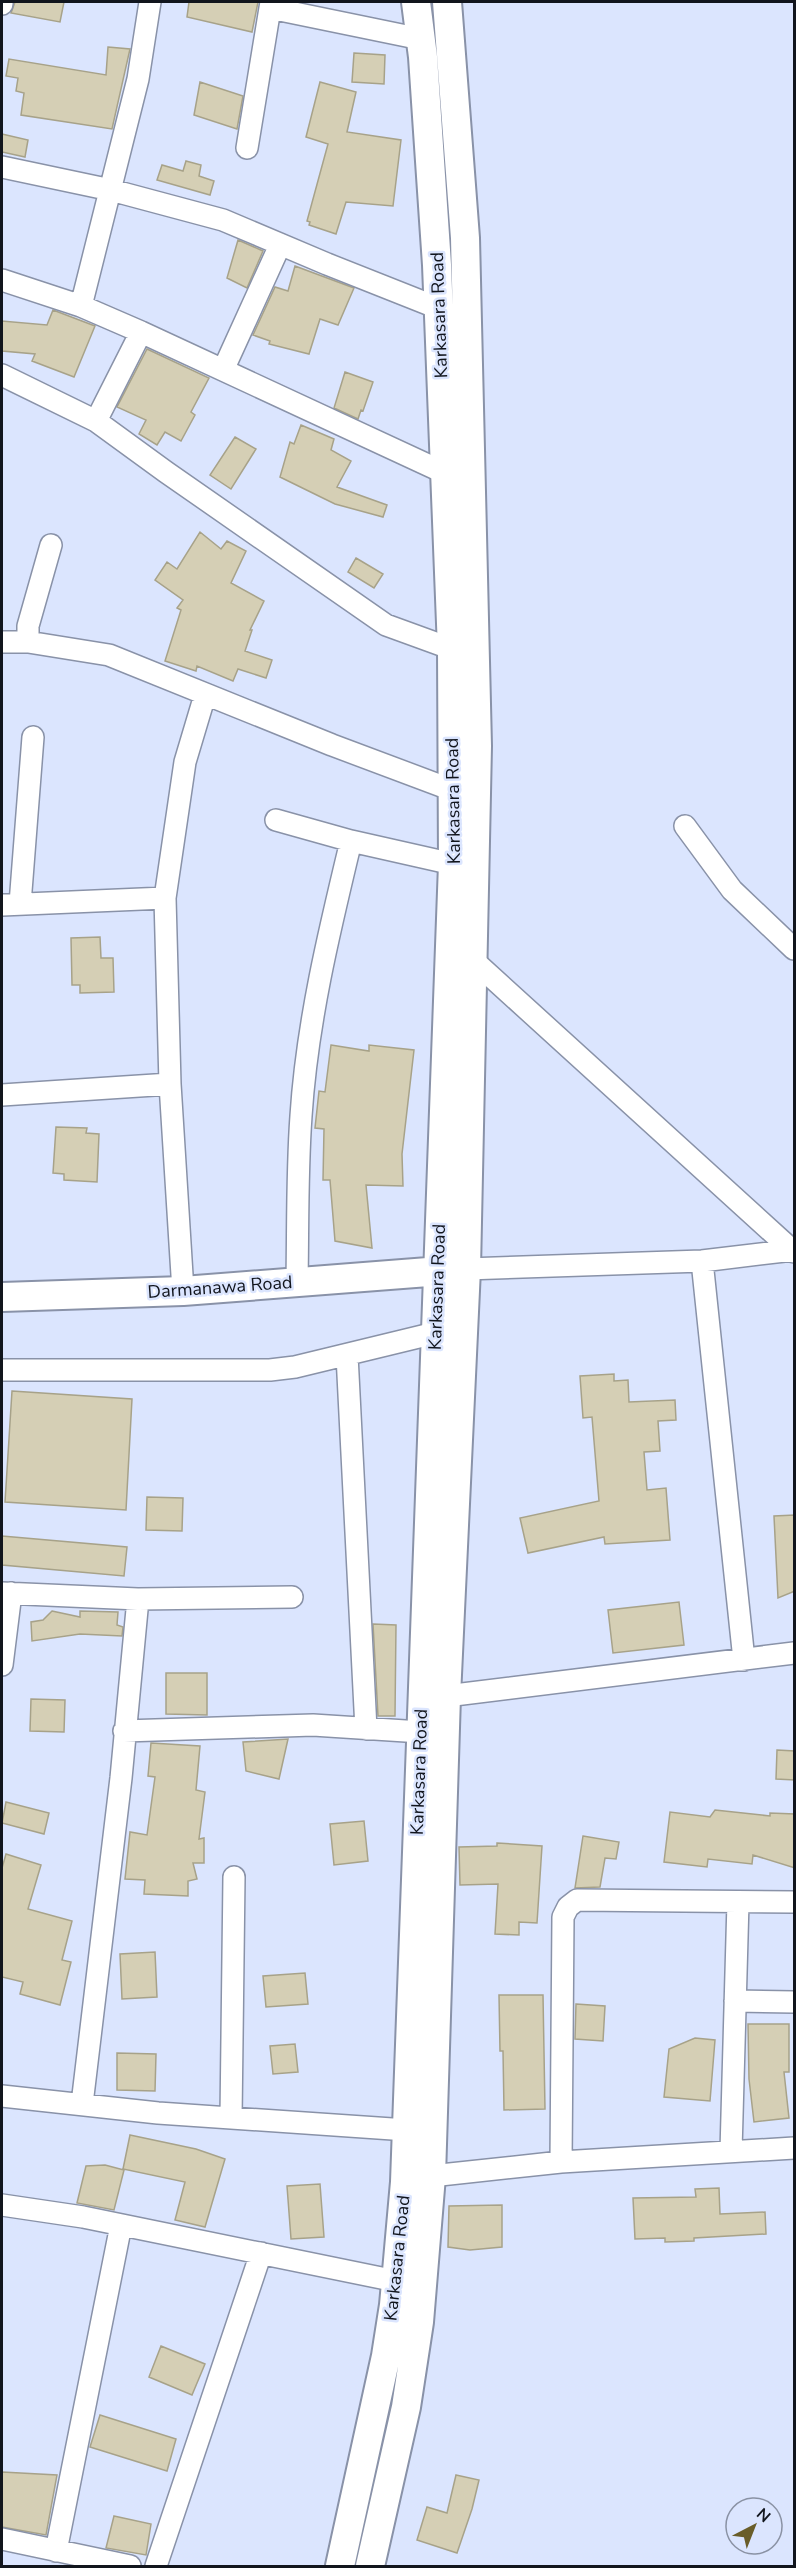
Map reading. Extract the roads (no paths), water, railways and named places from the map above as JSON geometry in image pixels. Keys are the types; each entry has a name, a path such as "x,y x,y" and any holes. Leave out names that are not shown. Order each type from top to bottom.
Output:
{"main road":[{"name":"Karkasara Road","path":"370,2566 410,2385 419,2322 431,2176 421,2075 421,1732 451,966 452,649 438,308 421,39 416,2"},
{"name":"Karkasara Road","path":"340,2566 386,2356 396,2281 407,2130 421,2075 446,1696 466,1269 477,746 465,238 447,2"},
{"name":"Darmanawa Road","path":"2,1297 183,1291 466,1269"}],"street":[{"path":"81,306 138,79 150,2"},
{"path":"247,148 271,5 421,39"},
{"path":"2,167 111,189 223,219 280,245 438,308"},
{"path":"224,369 280,245"},
{"path":"2,280 81,306 141,332 224,369 326,420 445,473"},
{"path":"96,421 141,332"},
{"path":"2,375 96,421 386,625 452,649"},
{"path":"28,642 28,626 51,545"},
{"path":"2,642 28,642 109,655 205,695 452,790"},
{"path":"183,1291 170,1084 165,898 185,762 205,695"},
{"path":"33,736 11,905 165,898"},
{"path":"276,820 351,841 453,864"},
{"path":"686,826 732,890 795,949"},
{"path":"297,1281 299,1148 305,1071 321,964 351,841"},
{"path":"474,961 794,1251"},
{"path":"2,1095 170,1084"},
{"path":"466,1269 702,1261 794,1251"},
{"path":"702,1261 744,1660"},
{"path":"2,1370 270,1370 295,1367 435,1333"},
{"path":"347,1355 366,1728"},
{"path":"2,1665 6,1593 138,1599 292,1597"},
{"path":"82,2104 121,1778 138,1599"},
{"path":"446,1696 795,1653"},
{"path":"124,1731 313,1725 421,1732"},
{"path":"231,2118 234,1877"},
{"path":"561,2162 563,1917 568,1907 577,1900 795,1902"},
{"path":"731,2151 738,1902"},
{"path":"735,2001 795,2002"},
{"path":"2,2096 158,2113 407,2130"},
{"path":"431,2176 561,2162 795,2148"},
{"path":"2,2205 121,2225 396,2281"},
{"path":"56,2551 121,2225"},
{"path":"156,2566 261,2253"},
{"path":"2,2539 130,2566"}]}
